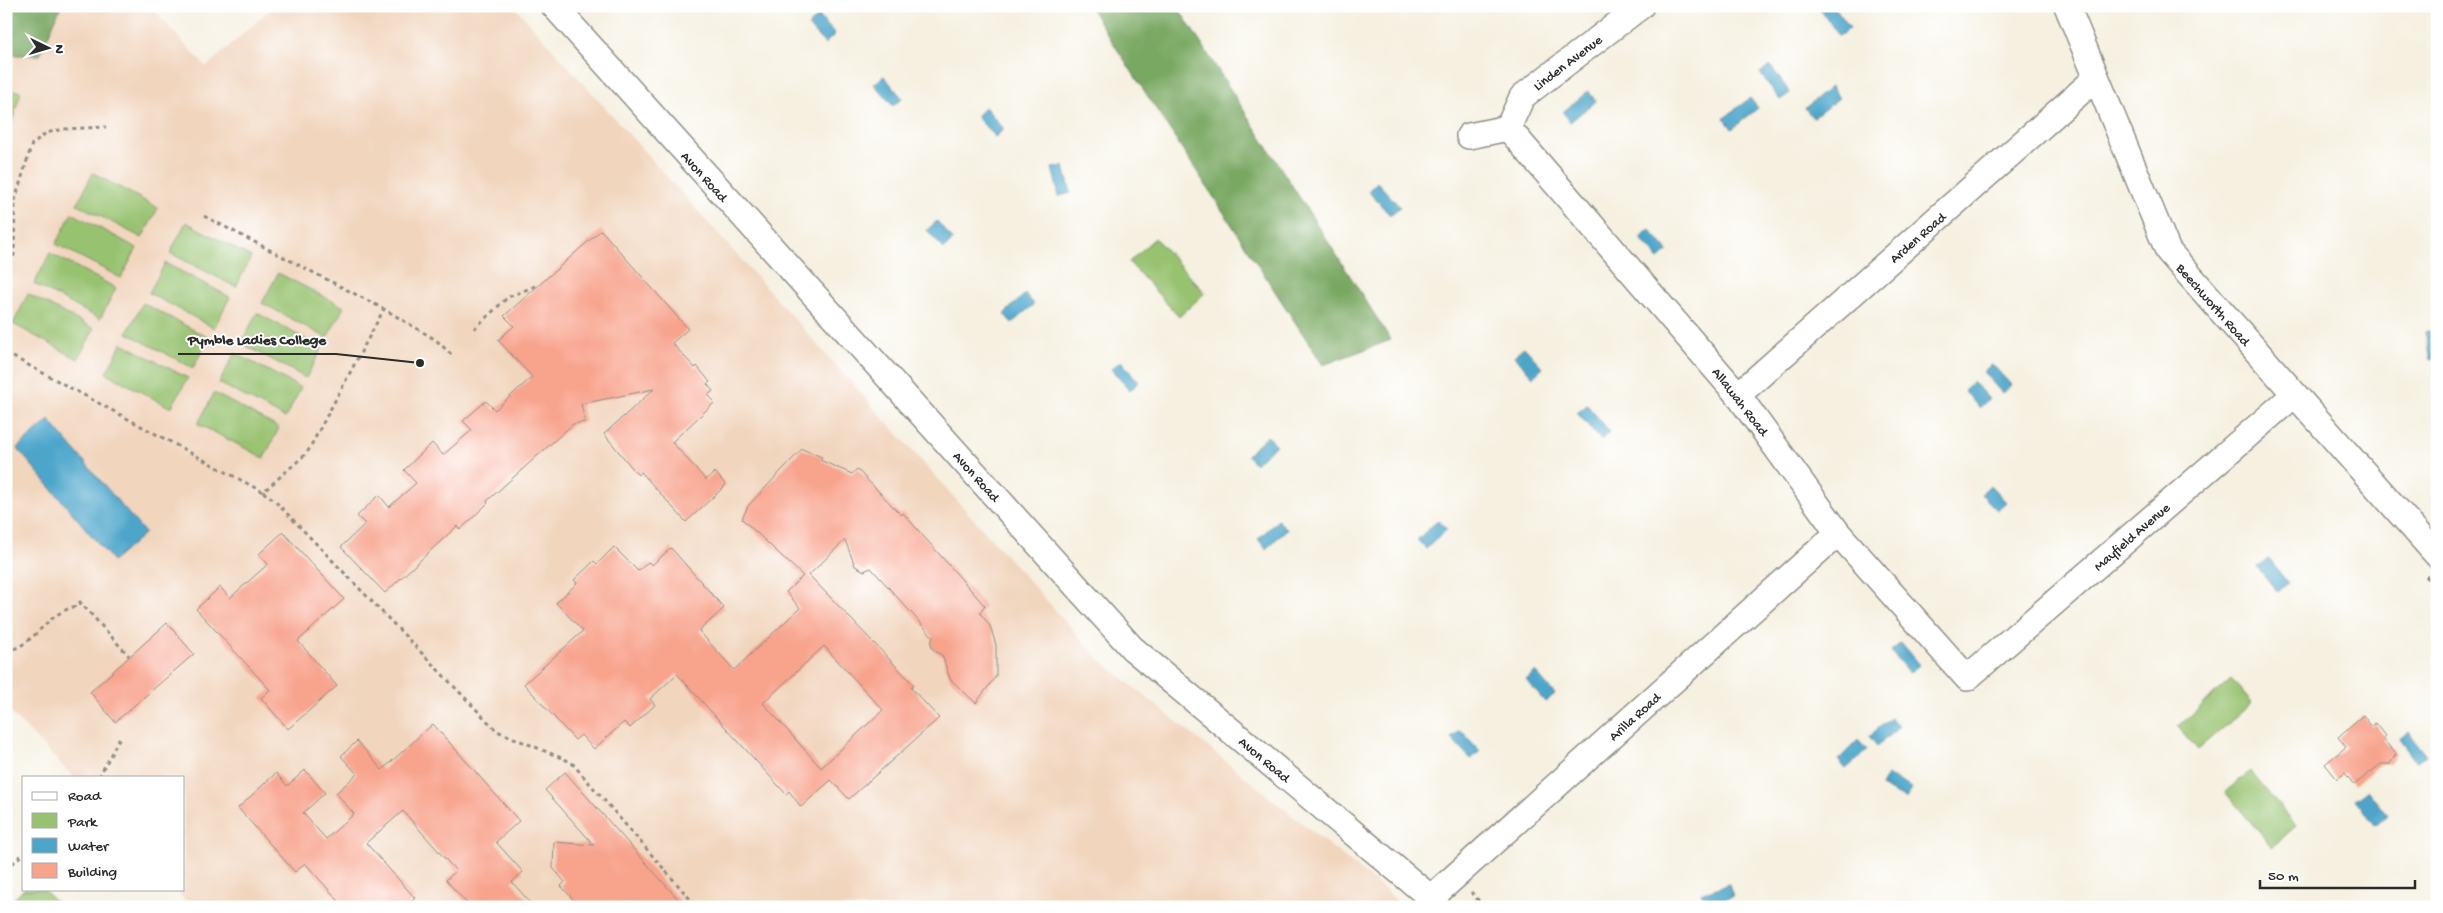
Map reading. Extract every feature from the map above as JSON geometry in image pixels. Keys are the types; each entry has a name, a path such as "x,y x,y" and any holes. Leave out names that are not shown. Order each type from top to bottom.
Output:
{"street":[{"name":"Avon Road","path":"554,6 1132,648 1434,903"},
{"name":"Linden Avenue","path":"1508,128 1522,97 1641,6"},
{"name":"Beechworth Road","path":"2067,6 2095,79 2168,252 2437,555"},
{"name":"Arden Road","path":"1738,395 2095,79"},
{"path":"1469,136 1508,128"},
{"name":"Allawah Road","path":"1508,128 1738,395 1838,533 1967,678"},
{"name":"Mayfield Avenue","path":"1967,678 2294,395"},
{"name":"Arilla Road","path":"1434,903 1838,533"}],"path":[{"path":"6,271 14,255 15,200 32,144 46,133 64,129 106,127"},
{"path":"204,216 384,309 436,340 452,355"},
{"path":"474,329 508,297 538,285"},
{"path":"263,492 307,453 384,309"},
{"path":"6,353 274,498 497,732 571,762 697,907"},
{"path":"2426,577 2437,589"},
{"path":"6,651 16,650 30,641 59,614 80,602 129,656"},
{"path":"6,673 10,678"},
{"path":"100,776 121,735"},
{"path":"6,868 22,855"},
{"path":"1466,887 1484,907"}],"shaded area":[{"path":"6,6 150,6 206,67 274,6 514,6 1099,659 1391,895 1401,907 191,907 176,890 185,890 185,776 72,776 6,708"}],"green space":[{"path":"6,6 61,6 40,55 6,55"},
{"path":"1089,6 1177,6 1391,340 1323,365"},
{"path":"6,88 21,92 11,125 6,123"},
{"path":"93,173 158,208 142,238 77,204"},
{"path":"72,213 137,248 121,278 56,244"},
{"path":"186,222 251,257 236,287 170,253"},
{"path":"1155,238 1205,293 1179,317 1129,262"},
{"path":"50,253 116,288 100,319 34,284"},
{"path":"165,263 230,297 214,328 149,293"},
{"path":"278,273 344,307 327,338 262,303"},
{"path":"28,294 94,329 78,359 13,324"},
{"path":"143,303 209,338 193,368 127,333"},
{"path":"257,313 322,348 306,378 241,343"},
{"path":"122,343 188,378 171,408 106,373"},
{"path":"235,353 301,388 285,418 219,383"},
{"path":"214,393 279,428 264,458 198,424"},
{"path":"2231,679 2252,703 2198,750 2178,727"},
{"path":"2250,771 2296,826 2272,847 2225,792"},
{"path":"23,890 45,890 58,905 6,907"}],"water":[{"path":"1824,6 1834,6 1850,28 1839,36 1820,9"},
{"path":"819,16 835,34 825,44 808,26"},
{"path":"1771,66 1790,93 1780,100 1760,73"},
{"path":"884,76 902,98 893,106 874,84"},
{"path":"1831,87 1839,98 1813,118 1805,108"},
{"path":"1588,91 1596,101 1570,122 1563,112"},
{"path":"1750,98 1758,108 1732,129 1724,118"},
{"path":"985,107 1004,129 995,137 976,116"},
{"path":"1064,166 1071,193 1059,196 1052,168"},
{"path":"1377,182 1400,207 1390,215 1368,191"},
{"path":"937,221 953,240 944,249 927,230"},
{"path":"1649,229 1668,251 1659,259 1640,238"},
{"path":"1025,294 1034,304 1012,323 1004,314"},
{"path":"2437,329 2437,358 2431,360 2425,332"},
{"path":"1524,347 1543,368 1533,377 1514,356"},
{"path":"1121,361 1139,382 1130,391 1111,369"},
{"path":"1992,364 2011,385 2002,393 1983,372"},
{"path":"1973,382 1989,399 1979,408 1964,390"},
{"path":"1587,405 1610,432 1601,440 1577,413"},
{"path":"49,420 145,533 113,561 17,448"},
{"path":"1267,436 1276,445 1255,464 1247,455"},
{"path":"1990,485 2006,502 1997,510 1981,494"},
{"path":"1278,520 1287,529 1266,549 1258,539"},
{"path":"1438,520 1447,529 1426,549 1417,540"},
{"path":"2268,558 2288,583 2278,592 2257,567"},
{"path":"1901,643 1919,665 1909,673 1891,651"},
{"path":"1535,672 1555,694 1545,702 1526,680"},
{"path":"1891,718 1899,727 1877,746 1869,736"},
{"path":"1461,730 1480,751 1471,759 1451,738"},
{"path":"2409,732 2426,755 2416,762 2399,739"},
{"path":"1858,740 1867,750 1846,769 1838,760"},
{"path":"1887,775 1912,788 1906,799 1881,786"},
{"path":"2367,790 2387,815 2375,825 2355,799"},
{"path":"1729,884 1733,896 1706,905 1702,893"}],"building":[{"path":"601,230 688,329 672,343 695,368 697,366 710,382 707,384 713,391 708,395 715,402 672,442 706,480 715,472 726,485 686,522 641,472 638,475 604,434 654,389 581,404 585,422 573,424 487,501 488,503 460,530 457,526 385,593 341,547 365,524 357,516 379,495 389,507 416,483 404,470 432,443 443,455 472,430 463,421 486,401 495,410 532,377 498,340 514,326 504,316"},
{"path":"802,449 822,457 820,460 852,474 857,469 901,515 903,513 985,606 980,613 990,626 996,645 996,676 976,703 950,679 942,655 932,648 933,637 871,568 864,571 855,566 845,540 809,575 914,685 911,688 939,718 849,799 831,780 801,807 789,791 786,794 677,674 650,699 655,705 630,728 624,722 594,749 581,735 575,740 524,684 583,631 556,603 577,583 574,580 594,561 597,564 614,547 638,571 648,562 652,565 671,548 724,608 699,631 734,670 800,608 786,592 803,576 742,519 748,506","holes":["824,646 883,710 821,768 763,703"]},
{"path":"283,532 344,599 298,641 337,686 288,729 261,698 270,690 196,609 220,587 230,598 268,564 259,554"},
{"path":"167,623 194,654 115,722 90,692"},
{"path":"2363,715 2372,727 2375,723 2385,736 2383,739 2396,754 2390,764 2381,764 2354,785 2345,773 2337,779 2325,764 2346,747 2338,737"},
{"path":"433,724 519,821 496,842 523,872 512,882 534,907 470,907 446,880 456,871 403,811 366,843 415,898 406,907 344,907 305,863 295,872 238,808 276,773 287,786 305,770 325,793 303,813 326,839 354,814 336,793 357,774 341,756 357,741 382,770"},
{"path":"565,772 685,907 580,907 561,886 565,882 553,868 554,842 594,845 545,790"}],"place":[{"name":"Pymble Ladies College","path":"420,363"}]}
